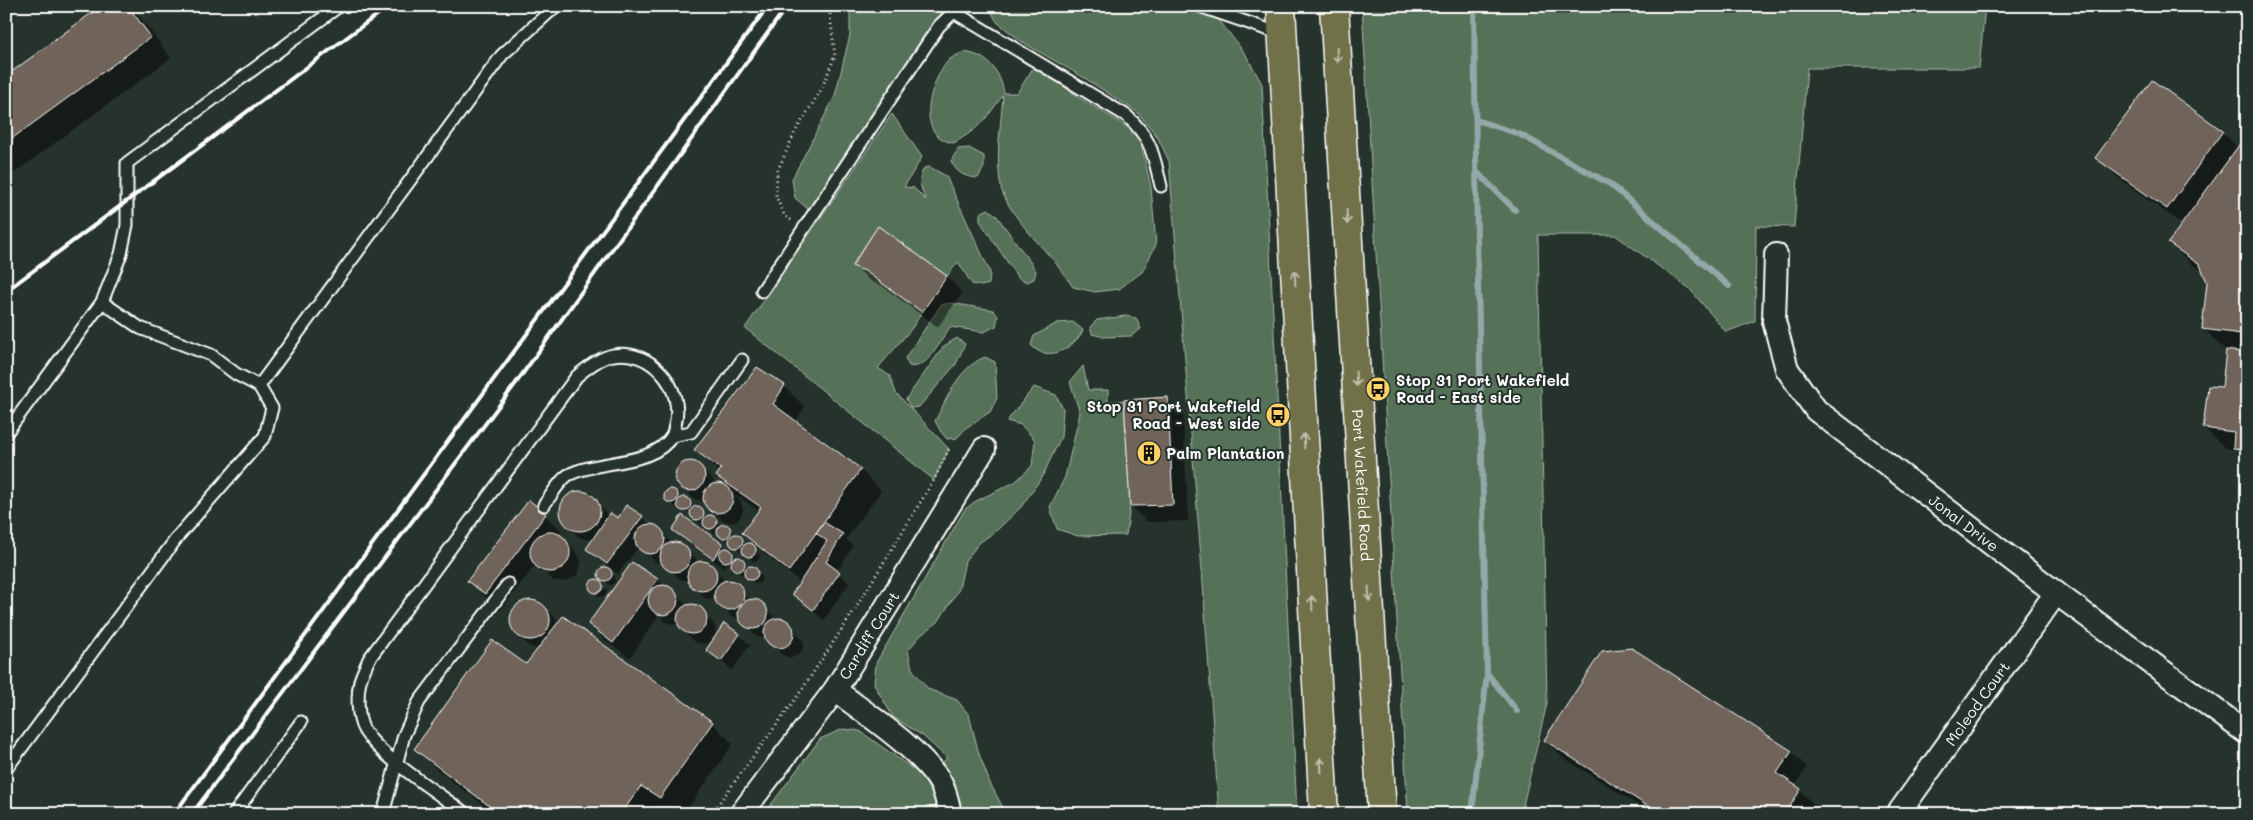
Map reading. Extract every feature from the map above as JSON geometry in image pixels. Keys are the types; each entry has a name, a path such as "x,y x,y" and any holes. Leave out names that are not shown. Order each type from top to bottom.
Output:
{"highway":[{"path":"1281,6 1324,814"},
{"name":"Port Wakefield Road","path":"1334,6 1382,814"}],"street":[{"name":"Jonal Drive","path":"1776,256 1774,321 1788,369 1816,410 2056,593 2247,733"},
{"name":"Cardiff Court","path":"741,814 835,690 984,449"},
{"name":"Mcleod Court","path":"1898,814 2056,593"},
{"path":"835,690 902,742 933,772 941,784 950,814"}],"lane":[{"path":"6,433 102,302 122,254 126,225 127,163 339,6"},
{"path":"259,386 502,55 556,6"},
{"path":"1199,6 1283,35"},
{"path":"762,291 939,26 957,9 1127,116 1141,129 1149,142 1161,186"},
{"path":"6,769 179,535 265,436 272,408 259,386 236,374 211,355 140,328 102,302"},
{"path":"466,814 397,763 364,730 359,705 360,680 369,659 577,376 592,364 613,356 635,356 652,364 666,377 673,390 677,406 677,420 672,436"},
{"path":"544,505 566,476 588,467 653,453 672,436 691,432 742,360"},
{"path":"383,814 404,735 419,702 508,584"},
{"path":"234,814 301,722"}],"path":[{"path":"804,229 785,217 776,196 777,172 795,132 821,90 835,56 829,6"},
{"path":"711,814 797,698 854,611 934,480 949,449"}],"green space":[{"path":"850,6 960,6 939,26 814,214 795,198 792,179 835,96 850,35"},
{"path":"988,6 1220,6 1212,11 1246,55 1262,84 1297,814 1219,814 1202,570 1169,161 1157,136 1137,112 1083,77 1022,42 997,22"},
{"path":"1362,6 1985,6 1979,68 1807,68 1794,227 1756,226 1755,321 1726,332 1689,288 1615,235 1538,235 1547,703 1521,814 1408,814"},
{"path":"964,52 980,57 991,65 996,71 1004,93 1017,93 1035,65 1081,99 1126,126 1141,144 1151,187 1156,245 1142,272 1119,289 1095,292 1073,287 1009,206 1001,187 998,164 1003,95 982,122 954,143 941,138 933,130 929,119 929,106 936,80 950,59"},
{"path":"892,114 922,157 904,187 914,188 926,200 920,181 924,168 930,167 946,176 990,272 989,284 981,286 972,284 958,262 947,276 878,226 852,265 865,271 922,312 912,328 878,368 890,376 896,393 949,449 934,480 745,328"},
{"path":"969,148 984,156 984,167 978,178 962,174 951,161 958,149"},
{"path":"988,209 996,215 1031,263 1036,271 1034,279 1027,282 1018,278 980,221 980,213"},
{"path":"950,303 993,310 998,316 996,326 984,332 950,327 928,359 922,364 909,366 905,358 941,305"},
{"path":"1126,316 1136,318 1141,329 1131,336 1104,337 1092,334 1090,327 1097,320"},
{"path":"1073,322 1083,330 1074,343 1067,348 1052,353 1045,353 1038,351 1031,345 1034,336 1057,323"},
{"path":"957,338 965,344 956,364 919,407 911,408 906,399 944,346"},
{"path":"985,357 995,362 997,398 990,412 967,427 957,438 947,439 935,421 949,393 961,376 968,368"},
{"path":"1083,366 1088,390 1108,390 1108,402 1124,400 1130,506 1126,535 1078,536 1057,529 1050,507 1065,477 1080,413 1070,382"},
{"path":"1034,387 1056,395 1063,409 1061,437 1042,477 1021,507 997,530 979,543 965,561 959,589 938,622 921,635 908,650 912,669 928,689 957,700 969,715 979,754 990,783 1002,806 1003,814 764,814 820,739 843,729 860,731 924,777 933,772 947,758 923,736 893,717 874,684 876,663 965,509 976,501 1015,482 1032,466 1035,440 1021,425 1007,421"}],"building":[{"path":"101,6 128,6 151,37 6,143 6,76"},
{"path":"2152,80 2223,131 2167,209 2095,158"},
{"path":"2247,134 2247,450 2233,448 2234,432 2203,428 2208,386 2222,387 2226,350 2239,352 2242,334 2202,329 2207,282 2200,265 2168,243"},
{"path":"878,226 947,276 922,312 865,271 852,266"},
{"path":"757,367 785,385 773,404 861,469 789,571 742,533 761,507 716,476 721,469 694,450"},
{"name":"Palm Plantation","path":"1168,397 1173,505 1130,506 1124,400"},
{"path":"690,461 696,462 704,470 704,482 696,490 690,491 684,490 676,482 675,476 676,470 684,462"},
{"path":"718,483 724,484 732,492 732,504 724,512 718,513 712,512 704,504 703,498 704,492 712,484"},
{"path":"671,489 676,491 678,496 676,501 671,503 666,501 664,496 666,491"},
{"path":"584,491 591,494 597,500 600,511 599,519 591,528 584,531 576,531 569,528 561,519 560,507 563,500 572,492"},
{"path":"684,497 689,499 691,504 689,509 684,511 679,509 677,504 679,499"},
{"path":"529,500 546,514 485,594 467,581"},
{"path":"626,505 643,516 607,564 586,549 610,513 618,518"},
{"path":"697,506 702,508 704,513 702,518 697,520 692,518 690,513 692,508"},
{"path":"682,515 723,544 713,559 672,530"},
{"path":"710,515 715,517 717,522 715,527 710,529 705,527 703,522 705,517"},
{"path":"824,522 843,534 826,562 840,572 813,610 792,594 827,541 816,533"},
{"path":"650,524 656,525 664,533 664,545 656,553 650,554 644,553 636,545 635,539 636,533 644,525"},
{"path":"724,524 729,526 731,531 729,536 724,538 719,536 717,531 719,526"},
{"path":"554,532 561,535 567,541 570,552 569,560 561,569 554,572 546,572 539,569 531,560 530,548 533,541 542,533"},
{"path":"736,534 741,536 743,541 741,546 736,548 731,546 729,541 731,536"},
{"path":"675,542 681,543 689,551 689,563 681,571 675,572 669,571 661,563 660,557 661,551 669,543"},
{"path":"749,543 754,545 756,550 754,555 749,557 744,555 742,550 744,545"},
{"path":"726,548 731,550 733,555 731,560 726,562 721,560 719,555 721,550"},
{"path":"738,557 743,559 745,564 743,569 738,571 733,569 731,564 733,559"},
{"path":"702,561 708,562 716,570 716,582 708,590 702,591 696,590 688,582 687,576 688,570 696,562"},
{"path":"632,562 658,579 613,643 588,624"},
{"path":"751,566 756,568 758,573 756,578 751,580 746,578 744,573 746,568"},
{"path":"605,567 610,569 612,574 610,579 605,581 600,579 598,574 600,569"},
{"path":"596,579 601,581 603,586 601,591 596,593 591,591 589,586 591,581"},
{"path":"729,580 735,581 743,589 743,601 735,609 729,610 723,609 715,601 714,595 715,589 723,581"},
{"path":"663,585 669,586 677,594 677,606 669,614 663,615 657,614 649,606 648,600 649,594 657,586"},
{"path":"753,599 759,600 767,608 767,620 759,628 753,629 747,628 739,620 738,614 739,608 747,600"},
{"path":"534,600 541,603 547,609 550,620 549,628 541,637 534,640 526,640 519,637 511,628 510,616 513,609 522,601"},
{"path":"692,604 698,605 706,613 706,625 698,633 692,634 686,633 678,625 677,619 678,613 686,605"},
{"path":"563,616 713,722 660,798 641,786 621,814 500,814 414,749 492,640 526,664"},
{"path":"779,618 785,619 793,627 793,639 785,647 779,648 773,647 765,639 764,633 765,627 773,619"},
{"path":"724,623 740,634 721,661 706,650"},
{"path":"1632,648 1792,751 1777,773 1801,789 1785,814 1660,814 1544,740 1602,651"}],"waterway":[{"path":"1472,814 1487,673 1477,240 1474,6"},
{"path":"1476,120 1519,134 1610,184 1729,286"},
{"path":"1477,172 1515,210"},
{"path":"1487,673 1517,711"}],"railway":[{"path":"6,291 389,6"},
{"path":"174,814 768,6"},
{"path":"192,814 516,383 787,6"}],"place":[{"name":"Stop 31 Port Wakefield Road - East side","path":"1378,389"},
{"name":"Stop 31 Port Wakefield Road - West side","path":"1278,415"},
{"name":"Palm Plantation","path":"1149,453"}]}
